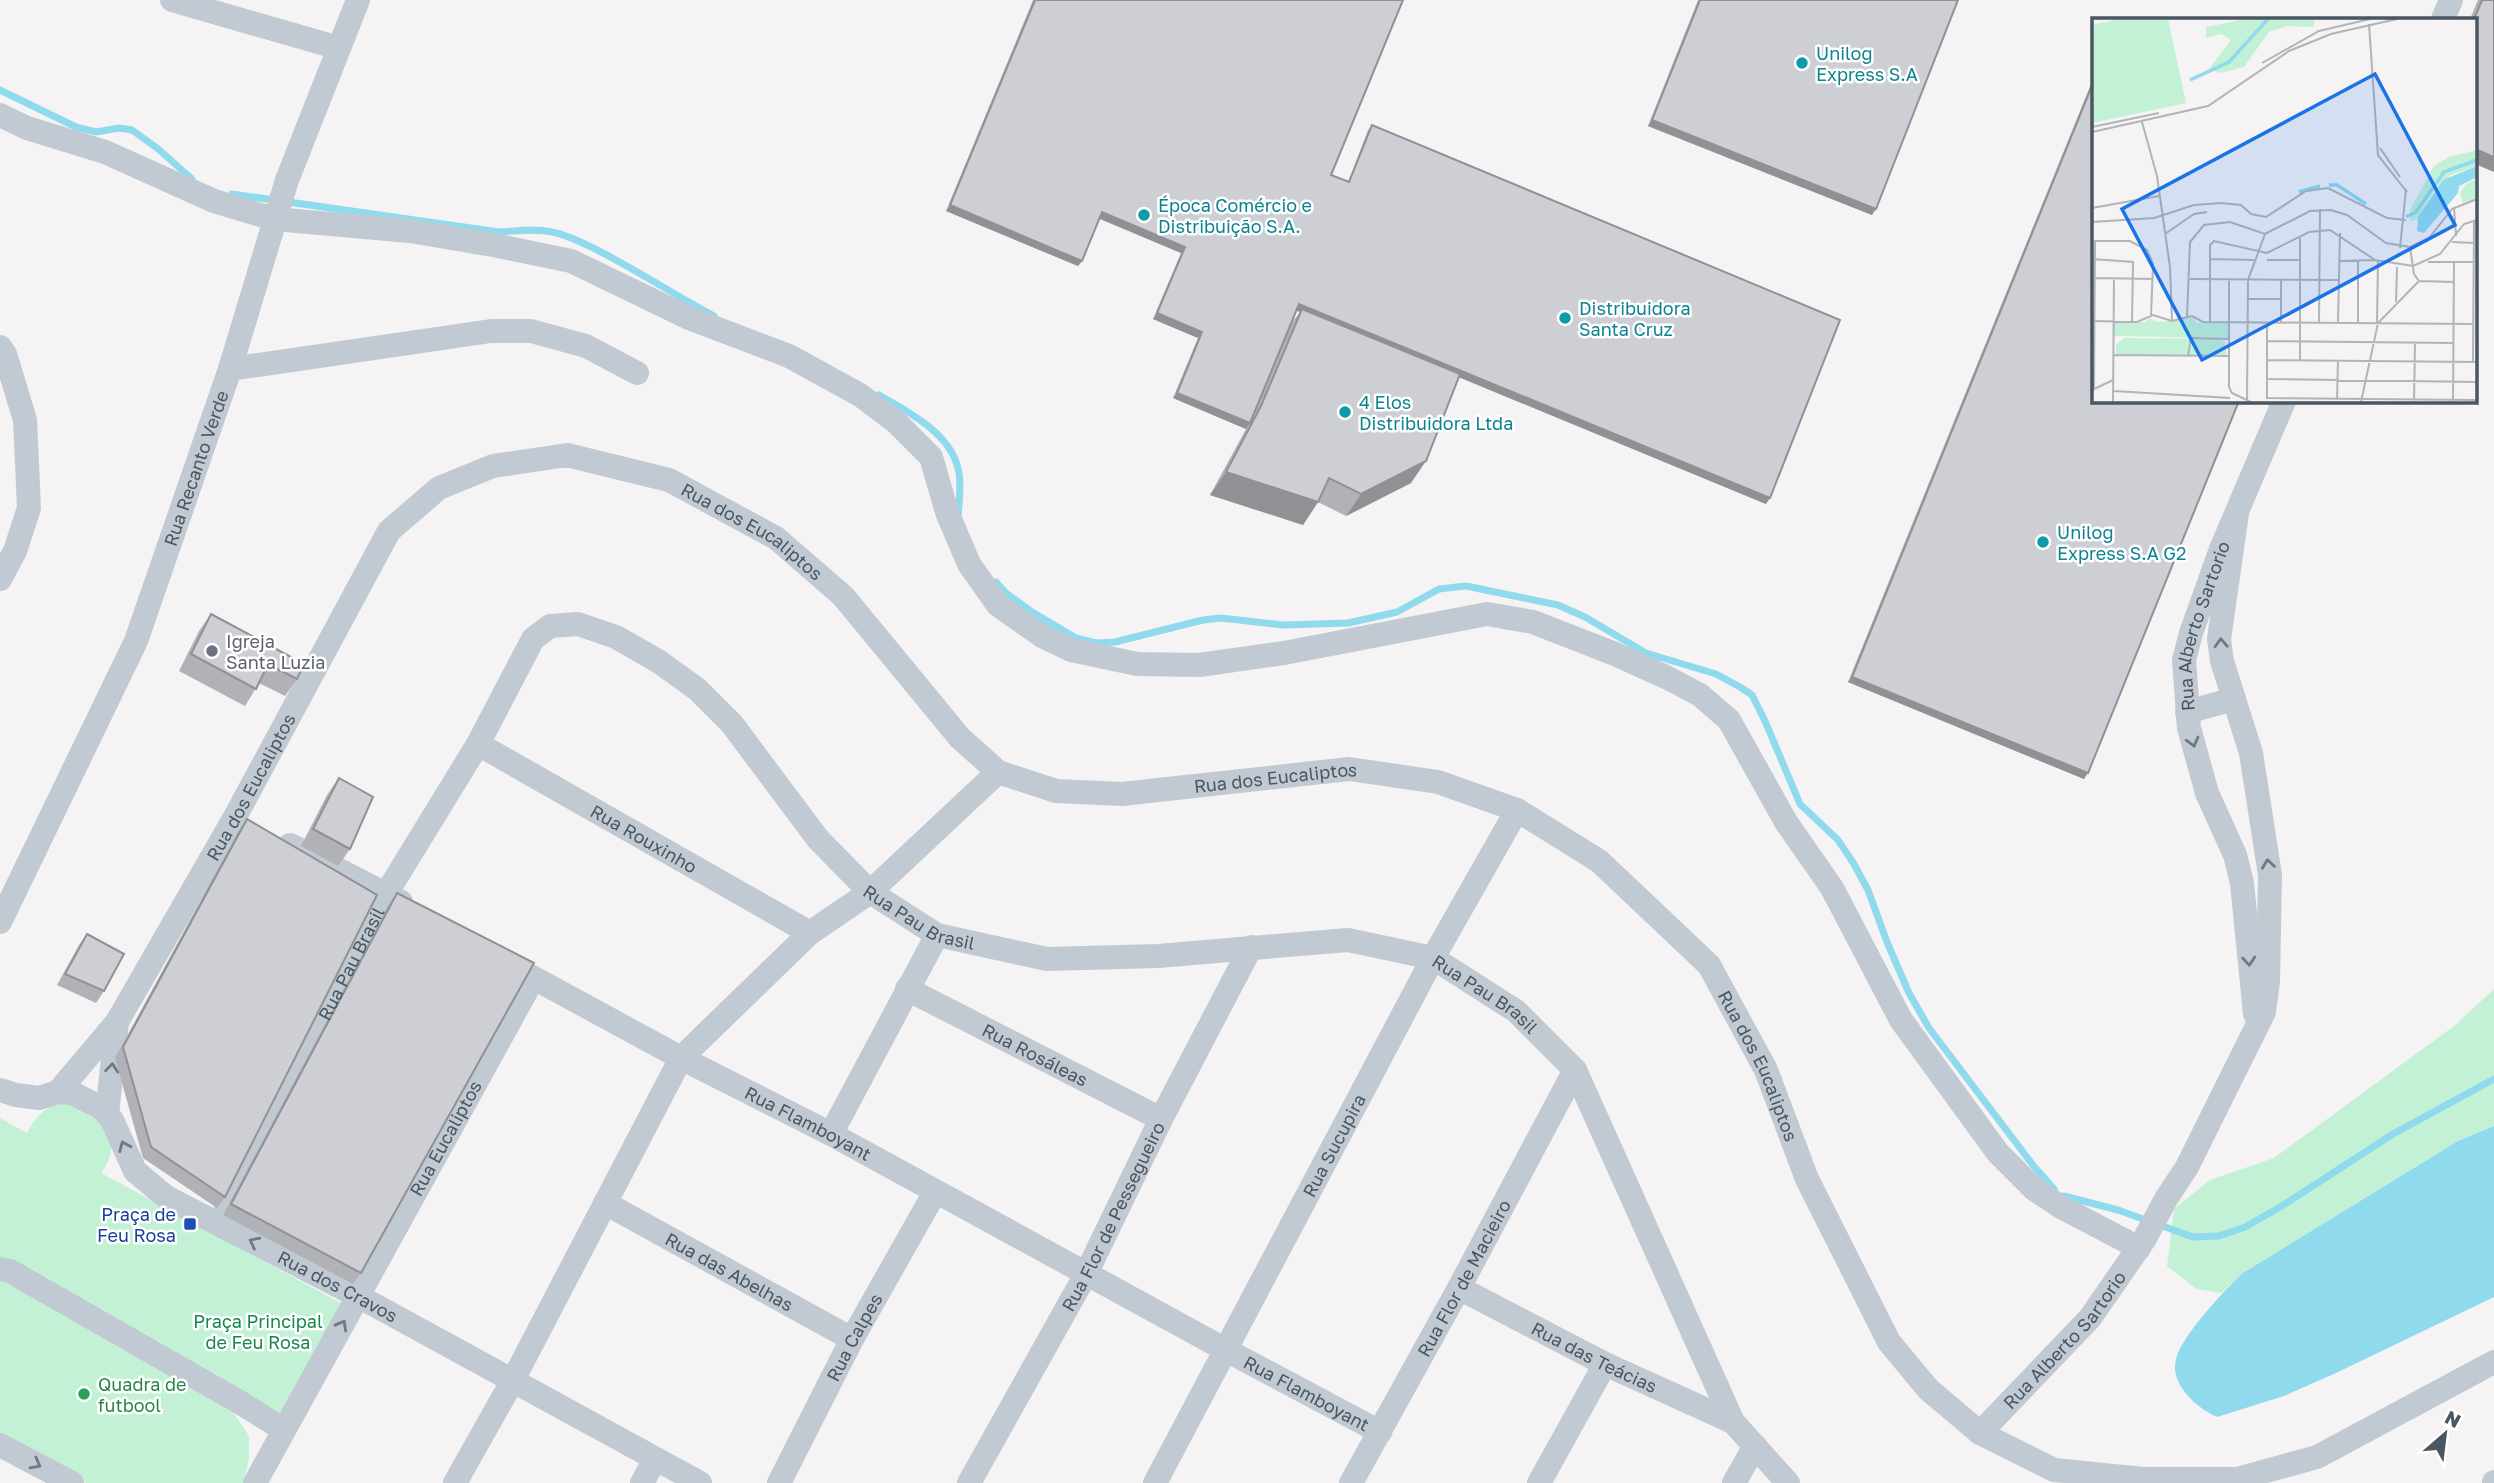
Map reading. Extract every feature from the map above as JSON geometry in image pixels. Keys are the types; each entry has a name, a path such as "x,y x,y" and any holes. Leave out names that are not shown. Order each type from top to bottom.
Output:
{"street":[{"path":"172,0 339,48"},
{"name":"Rua Recanto Verde","path":"0,922 136,641 230,369 287,180 358,0"},
{"path":"2443,18 2451,0"},
{"path":"0,115 27,128 104,152 214,201 276,214 493,245 571,261 689,318 789,356 860,395 896,422 931,457 947,512 969,564 998,605 1042,636 1071,650 1137,664 1199,665 1284,653 1487,614 1545,626 1615,654 1700,695 1729,720 1786,822 1832,888 1901,1020 1998,1153 2034,1189 2061,1208 2141,1244"},
{"path":"230,369 491,331 531,331 586,346 637,373"},
{"path":"0,347 5,354 25,420 29,508 15,551 0,579"},
{"name":"Rua Alberto Sartorio","path":"2256,1028 2242,883 2235,855 2207,793 2189,728 2184,660 2208,585 2284,402"},
{"name":"Rua dos Eucaliptos","path":"58,1092 117,1022 236,817 389,531 439,488 493,466 567,455 669,480 776,538 843,596 960,738 998,772 1056,791 1122,794 1349,769 1438,782 1517,810 1599,861 1709,965 1766,1070 1807,1180 1889,1342 1928,1389 1980,1433 2052,1476 2238,1479 2317,1457 2494,1362"},
{"name":"Rua Alberto Sartorio","path":"1980,1433 2090,1318 2141,1244 2187,1167 2264,1012 2268,991 2270,875 2251,753 2222,661 2219,639 2237,513"},
{"name":"Rua Pau Brasil","path":"219,1224 386,894 478,744 533,639 550,626 578,624 616,637 668,668 696,689 723,715 818,839 870,892 937,935 1047,959 1158,956 1348,940 1433,958 1516,1011 1575,1070 1733,1422 1788,1483"},
{"path":"2187,712 2234,699"},
{"name":"Rua Rouxinho","path":"478,744 810,933"},
{"path":"455,1483 513,1380 681,1058 810,933 870,892 998,772"},
{"name":"Rua Sucupira","path":"1155,1483 1433,958 1517,810"},
{"path":"236,817 421,914"},
{"path":"831,1134 937,935"},
{"name":"Rua Flor de Pessegueiro","path":"969,1483 1086,1273 1161,1119 1251,947"},
{"name":"Rua Flamboyant","path":"479,948 681,1058 831,1134 1380,1432"},
{"name":"Rua Eucaliptos","path":"255,1483 533,979"},
{"name":"Rua Rosáleas","path":"907,989 1161,1119"},
{"name":"Rua dos Eucaliptos","path":"107,1114 117,1022"},
{"name":"Rua Flor de Macieiro","path":"1351,1483 1575,1070"},
{"path":"0,1090 39,1098 58,1092 72,1093 102,1108 107,1114"},
{"name":"Rua dos Cravos","path":"107,1114 135,1171 166,1197 358,1296 700,1483"},
{"name":"Rua Calpes","path":"779,1483 852,1339 935,1192"},
{"name":"Rua das Abelhas","path":"605,1203 852,1339"},
{"path":"0,1269 10,1271 284,1430"},
{"name":"Rua das Teácias","path":"1459,1288 1605,1364 1733,1422"},
{"path":"1539,1483 1605,1364"},
{"path":"0,1445 72,1483"},
{"path":"1734,1483 1755,1446"},
{"path":"642,1483 655,1459"}],"green space":[{"path":"2494,989 2494,1126 2458,1141 2243,1273 2221,1293 2196,1289 2167,1266 2174,1209 2210,1180 2274,1158 2454,1026"},
{"name":"Praça Principal de Feu Rosa","path":"62,1102 93,1110 108,1133 110,1155 101,1173 350,1308 289,1422 0,1262 0,1118 27,1133 41,1113"},
{"name":"Praça Principal de Feu Rosa","path":"0,1276 233,1412 249,1436 249,1459 243,1483 86,1483 0,1437"}],"water":[{"path":"2494,1126 2494,1297 2284,1396 2217,1417 2201,1408 2186,1394 2175,1368 2180,1350 2205,1314 2243,1273 2458,1141"}],"building":[{"path":"1035,0 1403,0 1331,175 1349,182 1372,125 1840,320 1770,498 1299,304 1250,423 1177,393 1202,332 1157,313 1185,247 1102,212 1082,261 950,205"},
{"name":"Unilog Express S.A","path":"1700,0 1958,0 1876,209 1652,120"},
{"path":"2482,0 2494,0 2494,157 2476,149 2474,18"},
{"name":"Unilog Express S.A G2","path":"2092,85 2092,402 2239,402 2088,773 1852,677"},
{"name":"4 Elos Distribuidora Ltda","path":"1302,309 1460,374 1426,461 1361,494 1329,478 1318,502 1226,472 1261,406"},
{"path":"211,614 304,664 297,679 268,664 256,689 191,654"},
{"path":"339,778 373,797 350,849 313,829"},
{"path":"247,819 377,895 225,1197 151,1147 123,1047"},
{"path":"397,893 534,963 361,1273 231,1204"},
{"path":"87,934 124,954 104,991 65,974"}],"waterway":[{"path":"0,90 76,127 96,132 119,128 132,130 192,179"},
{"path":"232,194 499,232 533,230 558,233 612,258 714,316"},
{"path":"879,395 926,424 946,444 959,474 958,517"},
{"path":"996,582 1032,612 1076,638 1096,643 1115,642 1221,618 1283,625 1348,623 1397,612 1439,589 1466,586 1558,605 1585,617 1646,653 1716,674 1740,687 1752,695 1800,804 1838,840 1854,864 1868,890 1909,993 1929,1028 2054,1189"},
{"path":"2064,1196 2118,1210 2193,1237 2219,1236 2245,1227 2282,1206 2393,1134 2494,1079"}],"place":[{"name":"Unilog Express S.A","path":"1802,63"},
{"name":"Época Comércio e Distribuição S.A.","path":"1144,215"},
{"name":"Distribuidora Santa Cruz","path":"1565,318"},
{"name":"4 Elos Distribuidora Ltda","path":"1345,412"},
{"name":"Unilog Express S.A G2","path":"2043,542"},
{"name":"Igreja Santa Luzia","path":"212,651"},
{"name":"Praça de Feu Rosa","path":"190,1224"},
{"name":"Quadra de futbool","path":"84,1394"}]}
